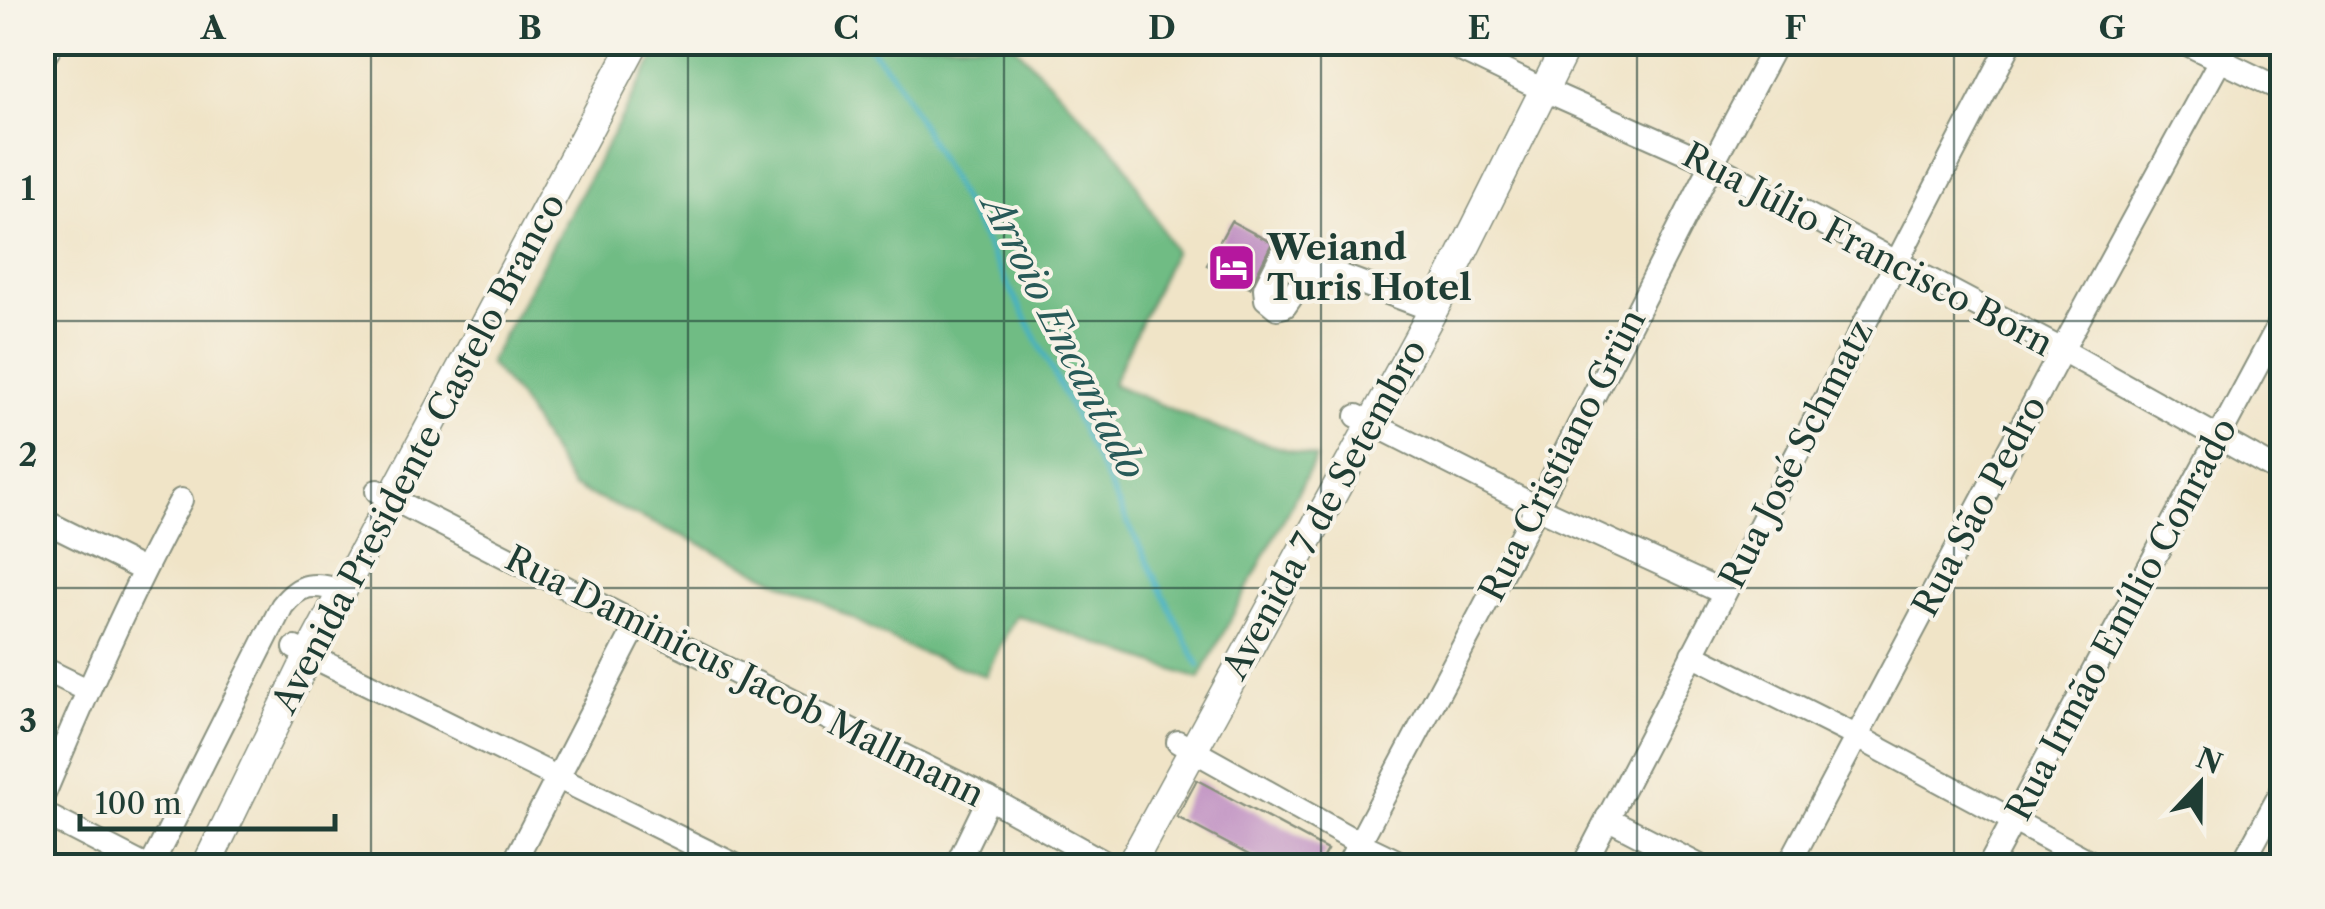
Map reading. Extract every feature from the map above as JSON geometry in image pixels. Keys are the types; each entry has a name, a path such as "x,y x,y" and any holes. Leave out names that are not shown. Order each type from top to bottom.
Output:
{"main road":[{"name":"Avenida Presidente Castelo Branco","path":"188,866 617,42"},
{"name":"Avenida Presidente Castelo Branco","path":"384,495 636,42"},
{"name":"Avenida 7 de Setembro","path":"1537,87 1550,42"},
{"name":"Avenida 7 de Setembro","path":"1112,866 1185,746 1426,307 1537,87 1568,42"},
{"name":"Avenida Presidente Castelo Branco","path":"206,866 302,651"},
{"name":"Avenida 7 de Setembro","path":"1130,866 1185,746"}],"street":[{"path":"42,61 52,42"},
{"name":"Rua Júlio Francisco Born","path":"1444,42 1712,164 2282,472"},
{"name":"Rua Cristiano Grün","path":"1347,866 1778,42"},
{"name":"Rua José Schmatz","path":"1583,866 2011,42"},
{"path":"2183,42 2225,51 2282,90"},
{"name":"Rua São Pedro","path":"1788,866 2225,51"},
{"path":"1321,268 1426,307"},
{"name":"Rua Irmão Emílio Conrado","path":"1989,866 2282,319"},
{"path":"1364,419 1536,507 1724,593"},
{"name":"Rua Daminicus Jacob Mallmann","path":"384,495 989,798 1112,866"},
{"path":"42,799 143,570 181,500"},
{"path":"42,520 143,570"},
{"path":"42,813 148,866 282,606 295,590 308,586 335,589"},
{"path":"512,866 637,624"},
{"path":"302,651 737,866"},
{"path":"1692,654 1856,736 2098,866"},
{"path":"42,668 88,690"},
{"path":"1185,746 1407,866"},
{"path":"2241,866 2282,791"},
{"path":"956,866 989,798"},
{"path":"1607,818 1700,866"}],"green space":[{"path":"662,43 1012,43 1121,157 1174,251 1112,384 1220,430 1316,458 1199,679 1016,615 985,676 911,649 699,543 572,487 520,400 489,363"}],"building":[{"path":"1231,221 1272,243 1250,288 1207,265"},
{"path":"1197,780 1327,850 1318,866 1270,866 1177,817"}],"waterway":[{"name":"Arroio Encantado","path":"865,42 897,80 1028,322 1199,666"}],"place":[{"name":"Weiand Turis Hotel","path":"1232,267"}]}
